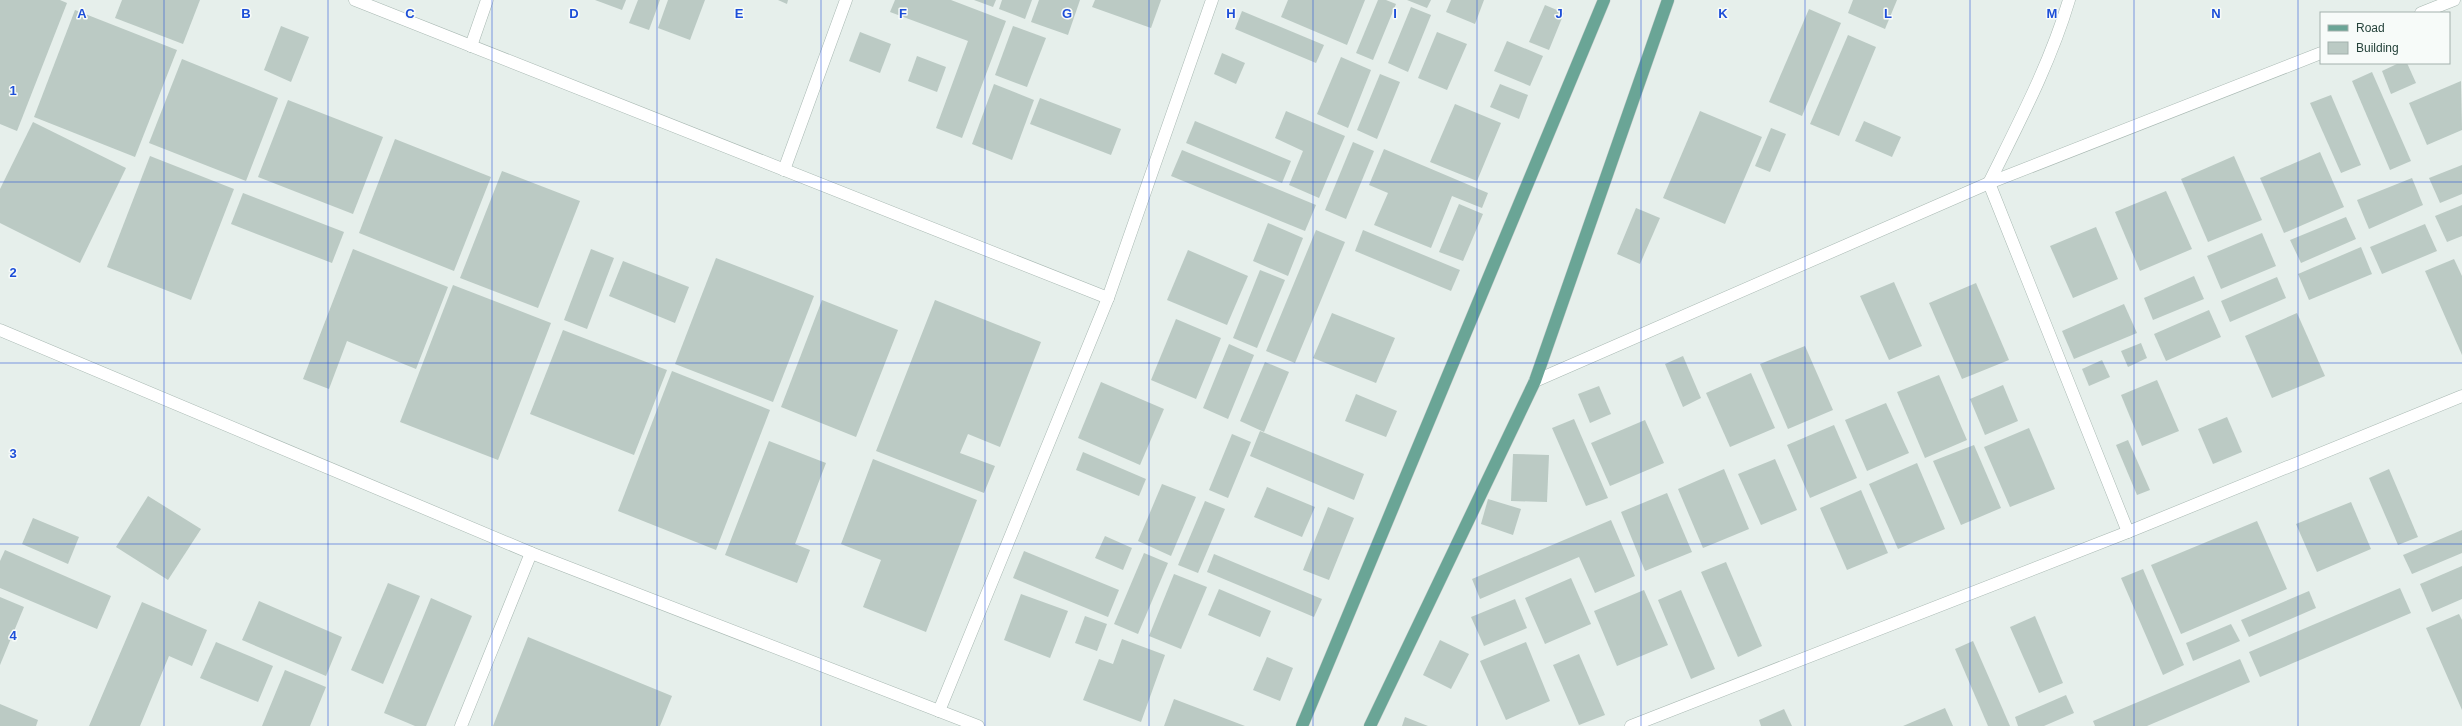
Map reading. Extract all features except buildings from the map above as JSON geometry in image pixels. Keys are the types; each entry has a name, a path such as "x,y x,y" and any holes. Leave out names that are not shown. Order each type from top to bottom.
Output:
{"main road":[{"path":"1302,726 1604,0"},
{"path":"1370,726 1535,381 1668,0"}],"street":[{"path":"355,0 1108,298"},
{"path":"472,46 487,0"},
{"path":"784,170 846,0"},
{"path":"940,711 1108,298 1212,0"},
{"path":"2069,0 2061,25 2033,93 1989,183 2128,532"},
{"path":"2424,12 2454,0"},
{"path":"1535,381 1989,183 2320,53"},
{"path":"0,330 531,553 978,726"},
{"path":"1631,726 2128,532 2462,396"},
{"path":"461,726 531,553"}]}
